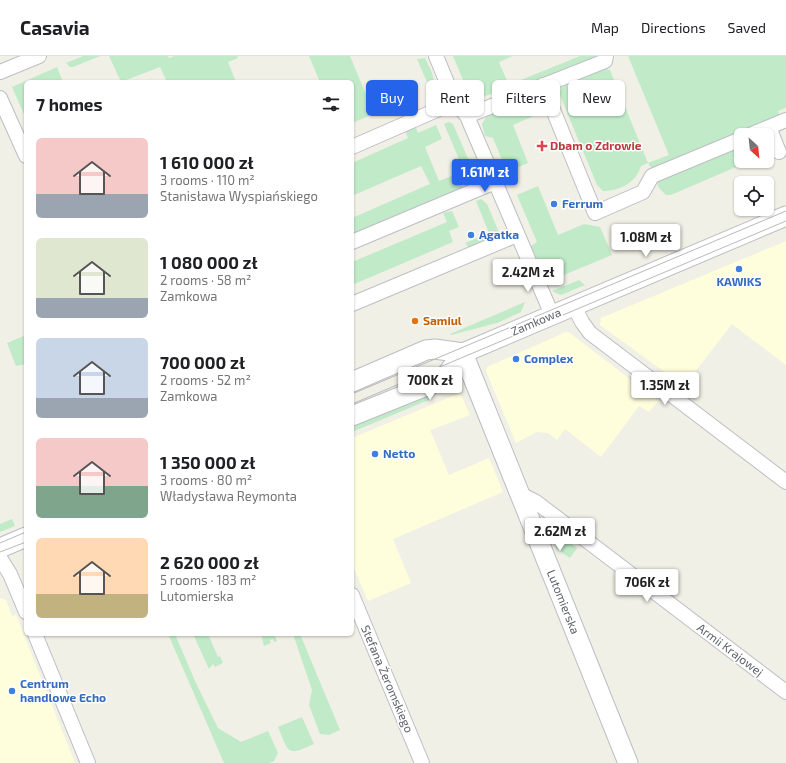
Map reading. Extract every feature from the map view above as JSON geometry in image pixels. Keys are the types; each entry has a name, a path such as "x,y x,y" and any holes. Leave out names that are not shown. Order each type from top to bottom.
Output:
{"street":[{"path":"0,72 39,56"},
{"path":"436,56 446,80"},
{"path":"555,80 606,59"},
{"path":"0,98 24,152"},
{"path":"354,146 426,115"},
{"path":"467,116 552,315"},
{"path":"556,116 595,213 643,192 652,176 734,142"},
{"path":"779,152 769,127 786,120"},
{"path":"354,241 495,182"},
{"name":"Zamkowa","path":"354,415 439,381 446,375 455,361 463,353 786,216"},
{"path":"354,303 517,235"},
{"path":"574,306 582,322 590,333 786,482"},
{"path":"354,381 426,350 435,349 463,353"},
{"name":"Lutomierska","path":"463,353 628,763"},
{"name":"Armii Krajowej","path":"520,494 536,502 786,692"},
{"path":"0,548 24,538"},
{"path":"0,558 10,574 24,607"},
{"name":"Stefana Żeromskiego","path":"354,600 422,763"},
{"path":"36,636 88,763"}],"shaded area":[{"path":"83,56 100,56 73,67 70,67 66,63"},
{"path":"109,56 168,56 169,58 174,56 237,56 238,58 228,62 235,80 166,80 160,67 126,80 120,80"},
{"path":"309,56 350,56 366,95 366,116 369,116 354,122 354,80 319,80"},
{"path":"453,56 513,56 499,62 507,80 492,80 492,94 484,97 484,80 463,80"},
{"path":"580,56 597,56 541,80 521,80"},
{"path":"628,56 786,56 786,108 778,111 780,116 752,128 734,128 734,135 657,168 652,169 648,163 669,155"},
{"path":"425,58 431,70 433,80 426,80 417,59"},
{"path":"57,67 62,80 28,80"},
{"path":"606,69 610,70 614,80 578,80"},
{"path":"24,82 24,114 12,87"},
{"path":"568,84 568,115 560,95 561,88"},
{"path":"625,107 648,163 641,166 639,172 632,181 622,187 610,191 603,191 597,185 568,116 625,116"},
{"path":"492,113 492,116 533,116 513,125 528,163 507,172 493,138 485,136 482,124 487,115"},
{"path":"449,122 453,124 476,177 476,181 470,185 444,124"},
{"path":"414,123 418,133 436,125 442,139 425,147 439,181 457,174 463,189 354,235 354,217 430,184 421,166 354,195 354,162 408,138 404,128"},
{"path":"734,147 734,168 671,195 666,195 659,188 657,183 659,179"},
{"path":"538,186 558,235 584,224 600,227 612,255 547,282 531,246 537,242 517,195"},
{"path":"481,199 487,204 499,232 497,236 469,248 465,243 489,233 476,201"},
{"path":"452,211 459,227 449,231 453,242 354,284 354,261 447,222 443,213"},
{"path":"786,241 786,365 732,324 684,386 600,325 601,318"},
{"path":"579,280 585,285 561,295 552,291"},
{"path":"525,302 521,312 497,323 451,335 450,334"},
{"path":"566,332 570,333 658,401 649,412 639,406 601,457 565,429 557,440 548,433 537,432 516,443 486,371 487,367"},
{"path":"24,336 24,364 16,366 7,343"},
{"path":"433,389 431,399 354,431 354,422"},
{"path":"460,393 470,415 430,430 449,475 489,458 503,492 393,539 411,583 368,601 354,569 354,437"},
{"path":"12,519 15,526 0,532 0,524"},
{"path":"554,530 577,548 570,558 557,549 550,534"},
{"path":"0,598 6,600 12,616 16,615 75,763 0,763"},
{"path":"169,636 176,636 195,681 218,728 241,742 268,731 278,753 274,761 269,763 224,763"},
{"path":"194,636 209,636 218,657 220,656 223,663 215,667 213,664 209,669"},
{"path":"262,636 275,636 277,641 274,642 273,639 270,640 271,643 264,646"},
{"path":"294,636 301,636 340,730 329,735 320,734 309,705 312,690"},
{"path":"302,717 314,744 293,751 287,747 278,727"}],"tram line":[{"path":"354,393 786,211"},
{"path":"354,403 786,221"},
{"path":"0,543 24,533"},
{"path":"0,552 24,543"}],"place":[{"name":"Dbam o Zdrowie","path":"542,146"},
{"name":"Ferrum","path":"554,204"},
{"name":"Agatka","path":"471,235"},
{"name":"KAWIKS","path":"739,269"},
{"name":"Samiul","path":"415,321"},
{"name":"Complex","path":"516,359"},
{"name":"Netto","path":"375,454"},
{"name":"Centrum handlowe Echo","path":"12,691"}]}
